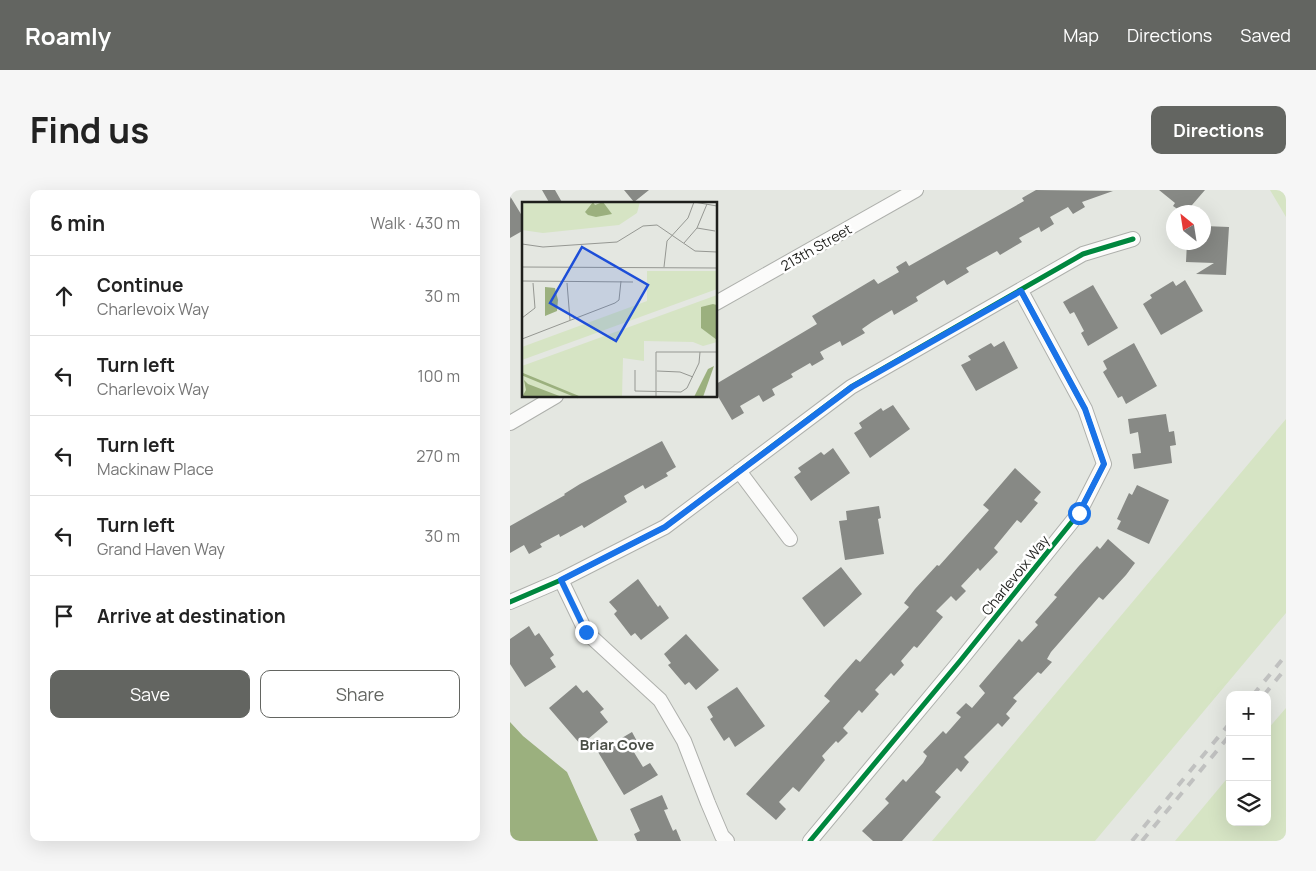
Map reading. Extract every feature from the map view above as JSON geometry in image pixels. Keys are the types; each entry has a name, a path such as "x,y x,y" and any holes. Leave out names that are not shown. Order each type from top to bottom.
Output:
{"street":[{"name":"213th Street","path":"718,302 916,190"},
{"path":"510,602 561,580 665,527 852,387 1083,254 1133,239"},
{"name":"Charlevoix Way","path":"810,841 960,661 1079,513 1104,464 1085,409 1021,291"},
{"path":"510,423 553,398"},
{"path":"739,471 790,539"},
{"path":"561,580 586,632 660,700 684,741 722,836 727,841"}],"shaded area":[{"path":"1270,190 1286,190 1286,217"},
{"path":"1286,419 1286,613 1095,841 932,841"},
{"path":"1286,708 1286,841 1175,841 1226,780 1226,826 1271,826 1271,725"},
{"path":"510,722 523,736 567,772 598,841 510,841"}],"building":[{"path":"542,190 555,190 562,202 549,202"},
{"path":"624,190 649,190 634,202"},
{"path":"1036,190 1113,191 1082,202 1085,207 1073,214 1068,207 1050,217 1054,224 1041,232 1039,227 1019,238 1022,242 1000,255 997,251 966,268 969,272 947,285 944,280 916,297 918,301 894,315 892,310 872,322 862,329 865,333 842,346 840,341 820,352 824,359 812,366 810,363 791,374 793,377 772,389 775,395 763,402 759,395 740,406 744,413 732,420 718,396 718,383 817,324 812,316 874,279 878,284 899,272 896,267 906,261 909,266 1024,201 1022,198"},
{"path":"1159,190 1205,190 1192,205 1174,205 1175,203"},
{"path":"510,196 522,216 522,231 510,238"},
{"path":"1211,226 1229,227 1226,275 1196,274 1214,263 1186,262 1187,250 1211,250"},
{"path":"1185,280 1203,311 1161,335 1143,304 1152,298 1150,295 1173,281 1176,286"},
{"path":"1093,285 1118,328 1088,346 1081,333 1084,331 1074,312 1070,314 1063,302"},
{"path":"1004,341 1018,368 976,391 961,365 971,360 968,356 991,343 994,347"},
{"path":"1134,343 1157,386 1126,404 1122,396 1118,398 1103,372 1107,369 1103,361"},
{"path":"893,405 910,429 870,458 854,433 862,428 859,423 881,408 883,411"},
{"path":"1166,414 1169,432 1174,431 1176,445 1170,446 1172,463 1134,469 1132,454 1141,453 1138,432 1130,434 1128,419"},
{"path":"662,441 676,467 666,473 668,476 645,489 643,485 624,496 627,502 584,528 582,525 560,537 559,534 540,544 542,547 529,554 524,545 510,553 510,526 565,495 580,484"},
{"path":"833,448 850,473 811,501 794,477 801,472 798,468 821,452 824,455"},
{"path":"1015,468 1041,492 1034,500 1038,503 1021,523 1017,520 994,548 998,552 980,571 978,568 961,586 966,591 956,601 951,596 936,611 943,617 917,648 914,646 901,661 904,665 894,676 891,673 875,690 879,694 862,713 859,710 843,728 848,733 838,743 836,741 822,756 825,760 799,792 793,787 779,802 786,809 776,820 746,794 830,701 824,696 833,685 856,659 860,662 909,607 904,603 989,510 983,505"},
{"path":"1137,485 1169,500 1149,544 1117,529 1121,521 1117,519 1129,493 1132,495"},
{"path":"879,506 881,518 878,519 884,554 845,560 839,521 847,520 846,511"},
{"path":"1108,539 1135,563 1126,575 1103,600 1099,597 1051,652 1047,659 1052,662 1041,674 1038,672 1013,698 1017,701 1006,714 1010,718 1002,727 998,723 964,757 969,762 961,772 957,768 935,792 941,797 902,841 873,841 862,831 889,803 885,799 903,779 906,782 923,763 927,756 923,752 943,731 946,734 961,717 956,713 966,703 972,708 985,693 979,686 1019,639 1022,642 1038,625 1035,622 1057,597 1054,595 1097,546 1100,549"},
{"path":"841,567 862,594 824,627 802,598"},
{"path":"638,579 658,607 660,605 669,618 641,640 635,633 631,636 614,614 617,611 609,602"},
{"path":"529,626 535,636 539,633 554,655 550,658 556,667 525,687 510,664 510,639"},
{"path":"686,634 719,670 696,690 689,682 685,685 668,665 671,663 664,654"},
{"path":"576,685 583,693 587,690 604,709 600,712 608,722 581,745 549,708"},
{"path":"737,687 765,726 735,747 729,737 724,741 710,719 713,717 707,707"},
{"path":"632,732 639,745 632,749 643,767 650,763 658,775 624,795 598,752"},
{"path":"662,795 668,809 664,810 673,831 676,829 681,841 637,841 634,834 640,831 630,809"}],"railway":[{"path":"1256,691 1286,655"},
{"path":"1267,691 1286,668"},
{"path":"1132,841 1226,728"},
{"path":"1142,841 1229,736"}],"cycle path":[{"path":"510,602 561,580 665,527 851,387 1083,254 1133,239"},
{"path":"810,841 960,661 1079,513 1104,464 1085,409 1021,291"}],"district":[{"name":"Briar Cove","path":"617,744"}],"route":[{"path":"586,632 561,580 665,527 852,387 1021,291 1085,409 1104,464 1079,513"}]}
